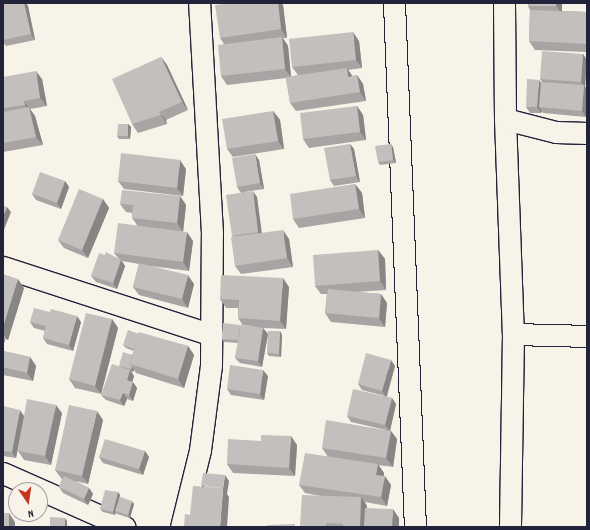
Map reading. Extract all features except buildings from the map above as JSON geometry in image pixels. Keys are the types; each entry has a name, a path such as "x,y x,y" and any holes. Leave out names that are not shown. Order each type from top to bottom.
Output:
{"street":[{"path":"180,527 200,450 212,365 212,233 199,3"},
{"path":"394,3 415,527"},
{"path":"504,3 505,120 513,334 510,527"},
{"path":"505,120 556,132 587,133"},
{"path":"3,267 212,335"},
{"path":"513,334 587,336"},
{"path":"3,473 81,517 125,527"}]}
